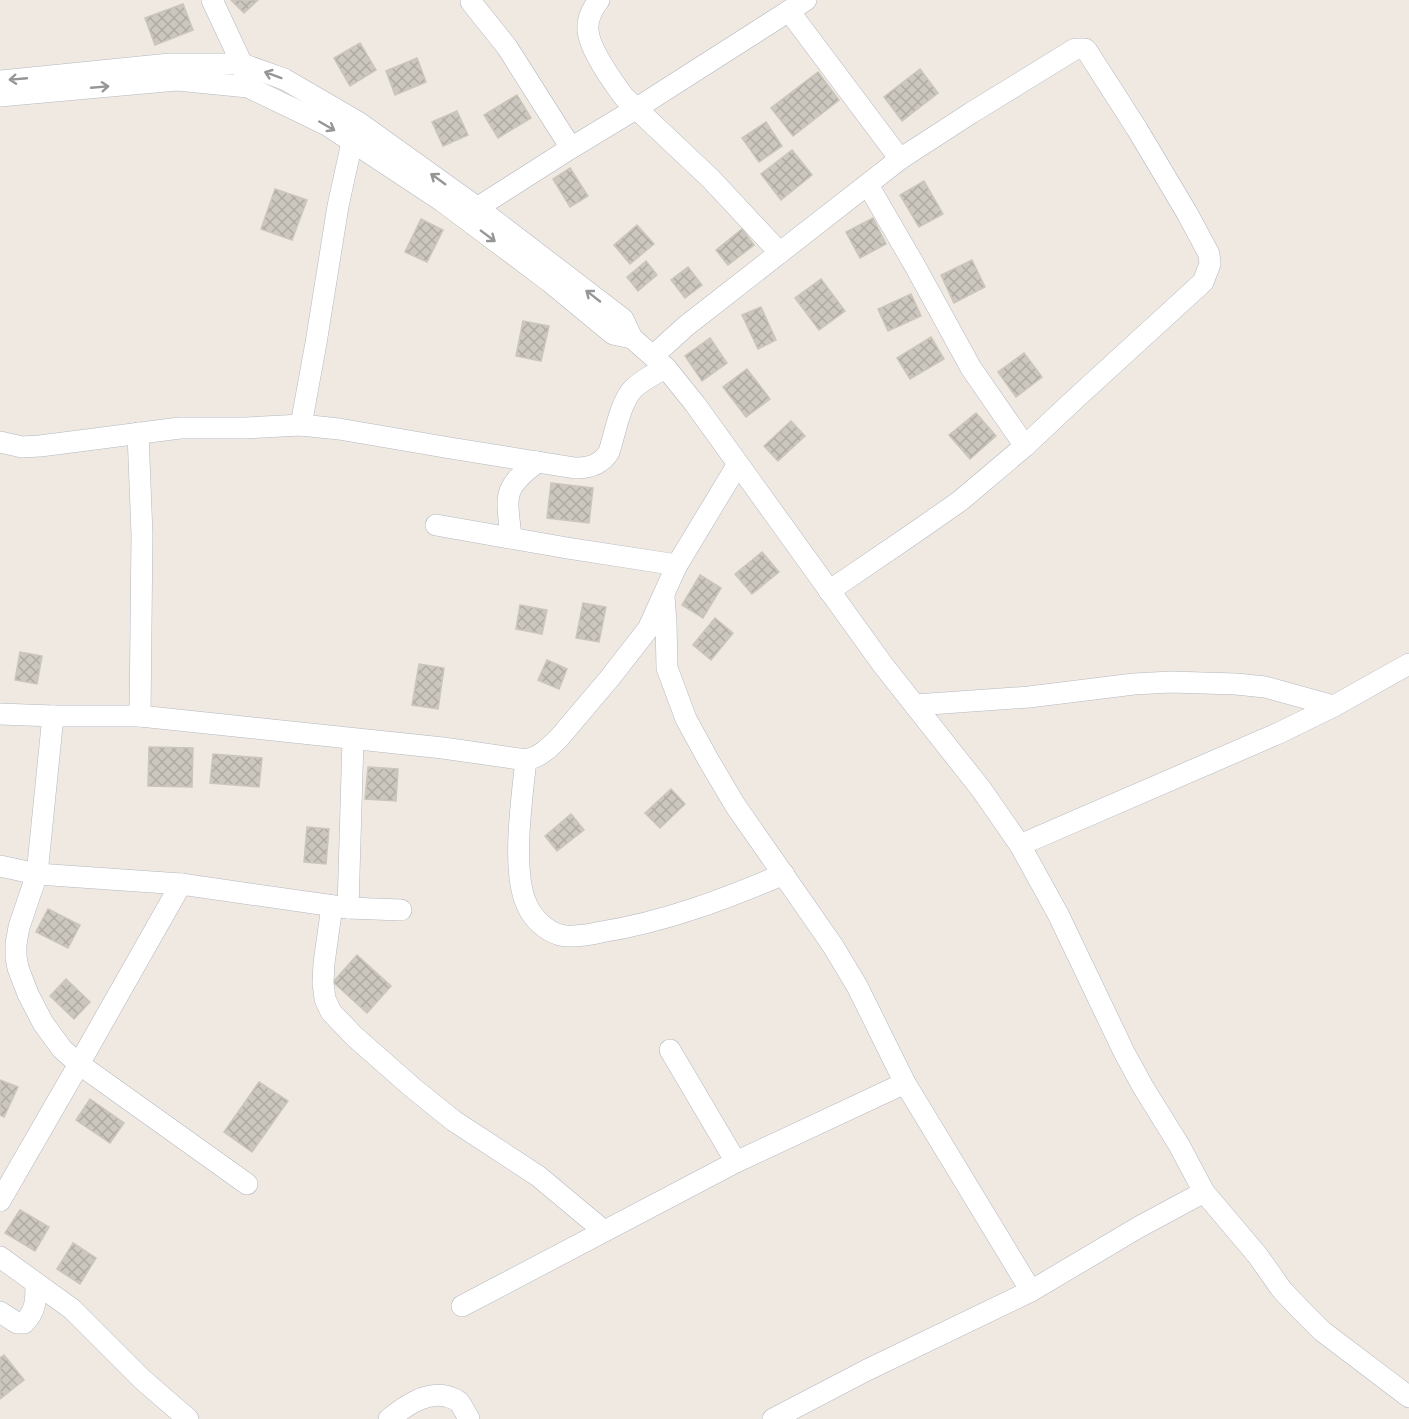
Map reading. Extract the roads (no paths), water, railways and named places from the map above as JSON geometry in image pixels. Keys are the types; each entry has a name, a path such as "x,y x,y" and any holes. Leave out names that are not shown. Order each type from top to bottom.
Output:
{"street":[{"path":"212,0 242,64 248,87"},
{"path":"599,0 590,15 588,36 609,76 624,97 711,179 780,253"},
{"path":"471,2 507,47 571,148"},
{"path":"471,212 797,5 900,159"},
{"path":"0,442 22,447 180,428 301,425 587,468 605,458 629,394 659,362 686,326 900,159 1069,53 1079,49 1087,51 1137,129 1209,254 1210,264 1203,282 1025,446 960,501 829,591"},
{"path":"0,96 59,83 170,64 242,64 284,79 358,122 471,212 623,319 632,338 659,362 695,404 882,665 981,789 1020,845 1058,914 1124,1052 1204,1192 1258,1256 1282,1290 1300,1309 1322,1331 1409,1397"},
{"path":"0,81 59,83 177,80 248,87 327,125 442,201 471,212"},
{"path":"301,425 338,206 352,142"},
{"path":"868,185 971,368 1025,446"},
{"path":"138,433 142,535 140,716"},
{"path":"511,538 508,495 518,478 537,462"},
{"path":"0,714 140,716 442,748 526,760 534,758 549,749 640,641 648,629 677,566 738,464"},
{"path":"436,525 677,566"},
{"path":"664,596 667,668 686,719 735,805 833,946 857,986 905,1083 1031,1291"},
{"path":"1020,845 1279,733 1334,706 1409,664"},
{"path":"915,705 1029,697 1134,684 1171,682 1265,687 1334,706"},
{"path":"53,716 37,874 19,927 16,944 18,968 28,993 43,1023 62,1049 79,1064 247,1184"},
{"path":"353,739 340,907 324,963 325,999 331,1012 413,1088 454,1120 538,1176 604,1231"},
{"path":"526,760 520,837 519,874 522,894 534,917 546,928 558,934 570,936 624,929 674,916 722,900 784,874"},
{"path":"0,866 37,874 181,884 340,907 401,910"},
{"path":"0,1201 181,884"},
{"path":"670,1050 736,1162"},
{"path":"462,1306 736,1162 905,1083"},
{"path":"773,1419 867,1370 1031,1291 1204,1192"},
{"path":"0,1257 72,1309 143,1380 188,1419"},
{"path":"0,1312 17,1323 24,1323 33,1312 36,1302 36,1284"},
{"path":"389,1419 418,1400 439,1395 459,1402 469,1419"}]}
